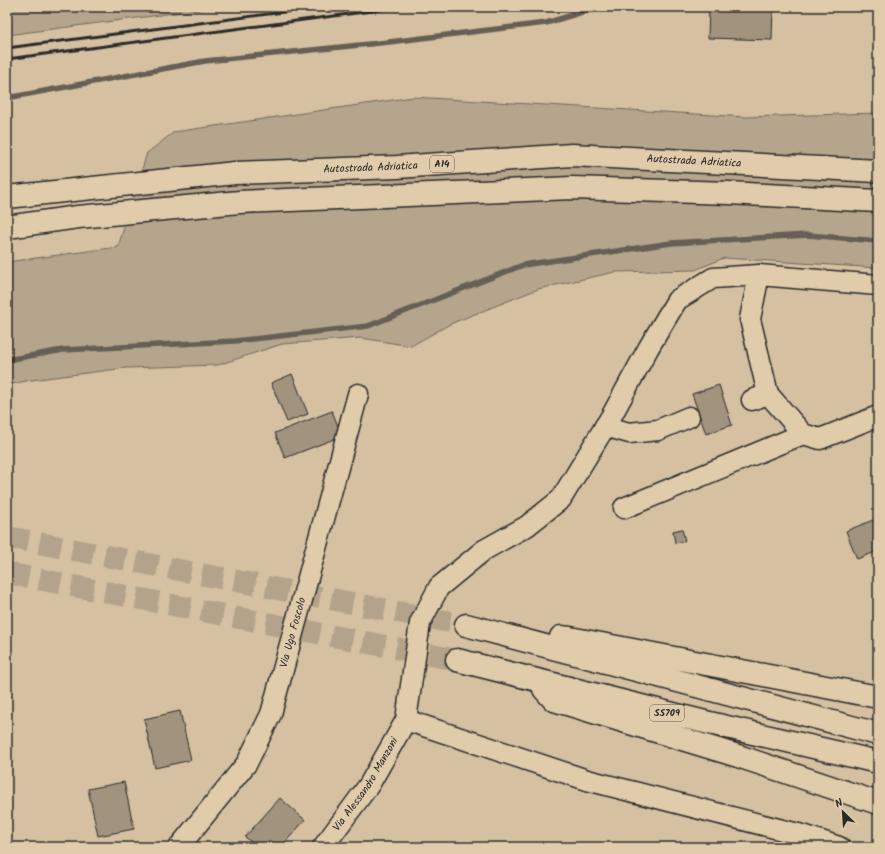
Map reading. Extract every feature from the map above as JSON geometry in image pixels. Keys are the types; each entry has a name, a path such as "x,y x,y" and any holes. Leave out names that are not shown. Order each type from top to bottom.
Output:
{"highway":[{"name":"Autostrada Adriatica","path":"7,197 236,173 397,167 572,155 878,171"},
{"path":"7,227 78,218 240,202 572,188 729,192 878,201"},
{"path":"466,625 878,734"},
{"path":"494,632 570,638 878,697"},
{"name":"SS709","path":"457,660 705,722 878,762"},
{"name":"SS709","path":"535,680 554,700 738,756 878,802"}],"street":[{"path":"839,847 806,836 587,780 406,720 420,623 439,587 484,550 527,526 561,499 605,426 677,300 713,278 759,275 878,285"},
{"path":"759,275 750,319 760,397 803,434 820,439 878,416"},
{"name":"Via Ugo Foscolo","path":"179,847 247,763 271,714 358,394"},
{"path":"605,426 629,433 658,430 689,417"},
{"path":"624,508 803,434"},
{"name":"Via Alessandro Manzoni","path":"323,847 369,785 406,720"}],"shaded area":[{"path":"7,7 221,7 7,35"},
{"path":"413,97 746,117 878,113 878,268 724,258 695,270 615,272 538,289 450,324 411,346 361,338 282,344 218,365 126,368 31,380 7,385 7,262 118,247 147,153 174,132"}],"building":[{"path":"709,7 773,7 772,40 708,38"},
{"path":"292,374 308,414 287,422 271,383"},
{"path":"719,385 732,425 706,434 692,394"},
{"path":"332,411 342,436 285,458 275,433"},
{"path":"878,518 878,551 857,559 846,531"},
{"path":"682,529 685,541 675,543 673,531"},
{"path":"180,711 191,760 155,768 144,719"},
{"path":"124,782 134,829 98,836 88,789"},
{"path":"280,798 305,820 281,847 257,847 245,837"}],"waterway":[{"path":"7,98 205,61 389,42 546,23 599,7"},
{"path":"7,360 63,350 235,341 368,326 523,265 671,243 808,235 878,241"}],"tunnel":[{"path":"7,537 466,625"},
{"path":"7,573 457,660"}],"railway":[{"path":"7,48 323,7"},
{"path":"7,59 402,7"}]}
